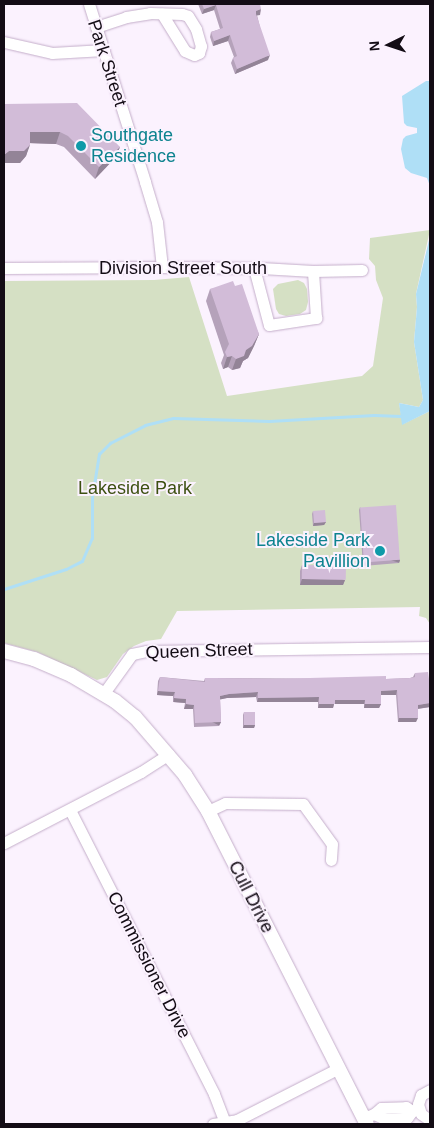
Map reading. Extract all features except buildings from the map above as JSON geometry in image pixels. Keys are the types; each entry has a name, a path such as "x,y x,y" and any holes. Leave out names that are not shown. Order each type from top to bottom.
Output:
{"street":[{"name":"Park Street","path":"89,4 156,222 162,267"},
{"path":"96,27 126,17 150,13 162,14"},
{"path":"4,42 52,53 104,50"},
{"name":"Division Street South","path":"4,268 162,267 313,271 362,270"},
{"path":"254,268 269,325 316,318 313,271"},
{"name":"Queen Street","path":"104,693 132,654 146,651 427,647"},
{"path":"4,651 34,659 71,675 104,693"},
{"name":"Cull Drive","path":"104,693 135,717 185,774 208,812 337,1069 368,1119"},
{"path":"4,843 141,772 169,754"},
{"path":"208,812 225,803 303,804 332,844 332,860"},
{"name":"Commissioner Drive","path":"70,810 214,1094 226,1123"},
{"path":"213,1124 226,1123 258,1111 337,1069"},
{"path":"368,1119 407,1118 416,1110 421,1095 430,1090"},
{"path":"416,1110 430,1120"}],"green space":[{"name":"Lakeside Park","path":"430,230 416,294 417,307 414,342 423,400 419,407 399,403 403,424 430,411 430,624 426,618 419,616 420,607 177,611 161,639 146,641 134,646 123,654 107,677 97,680 37,652 4,643 4,281 154,280 189,277 227,396 362,376 373,366 383,298 376,280 375,266 369,259 370,238"},
{"path":"298,280 304,283 307,289 308,302 306,310 300,314 286,316 279,314 276,309 273,289 278,284"}],"water":[{"path":"426,81 430,81 430,186 427,178 411,173 405,168 401,149 403,139 406,136 417,133 417,128 407,126 404,123 402,96"},
{"path":"430,236 430,411 402,425 399,403 419,407 423,400 414,342 417,307 416,294"}],"waterway":[{"path":"4,589 66,569 82,561 92,538 92,497 99,454 110,443 145,425 173,418 269,421 374,415 401,416"}],"place":[{"name":"Southgate Residence","path":"81,146"},
{"name":"Lakeside Park Pavillion","path":"380,551"}]}
